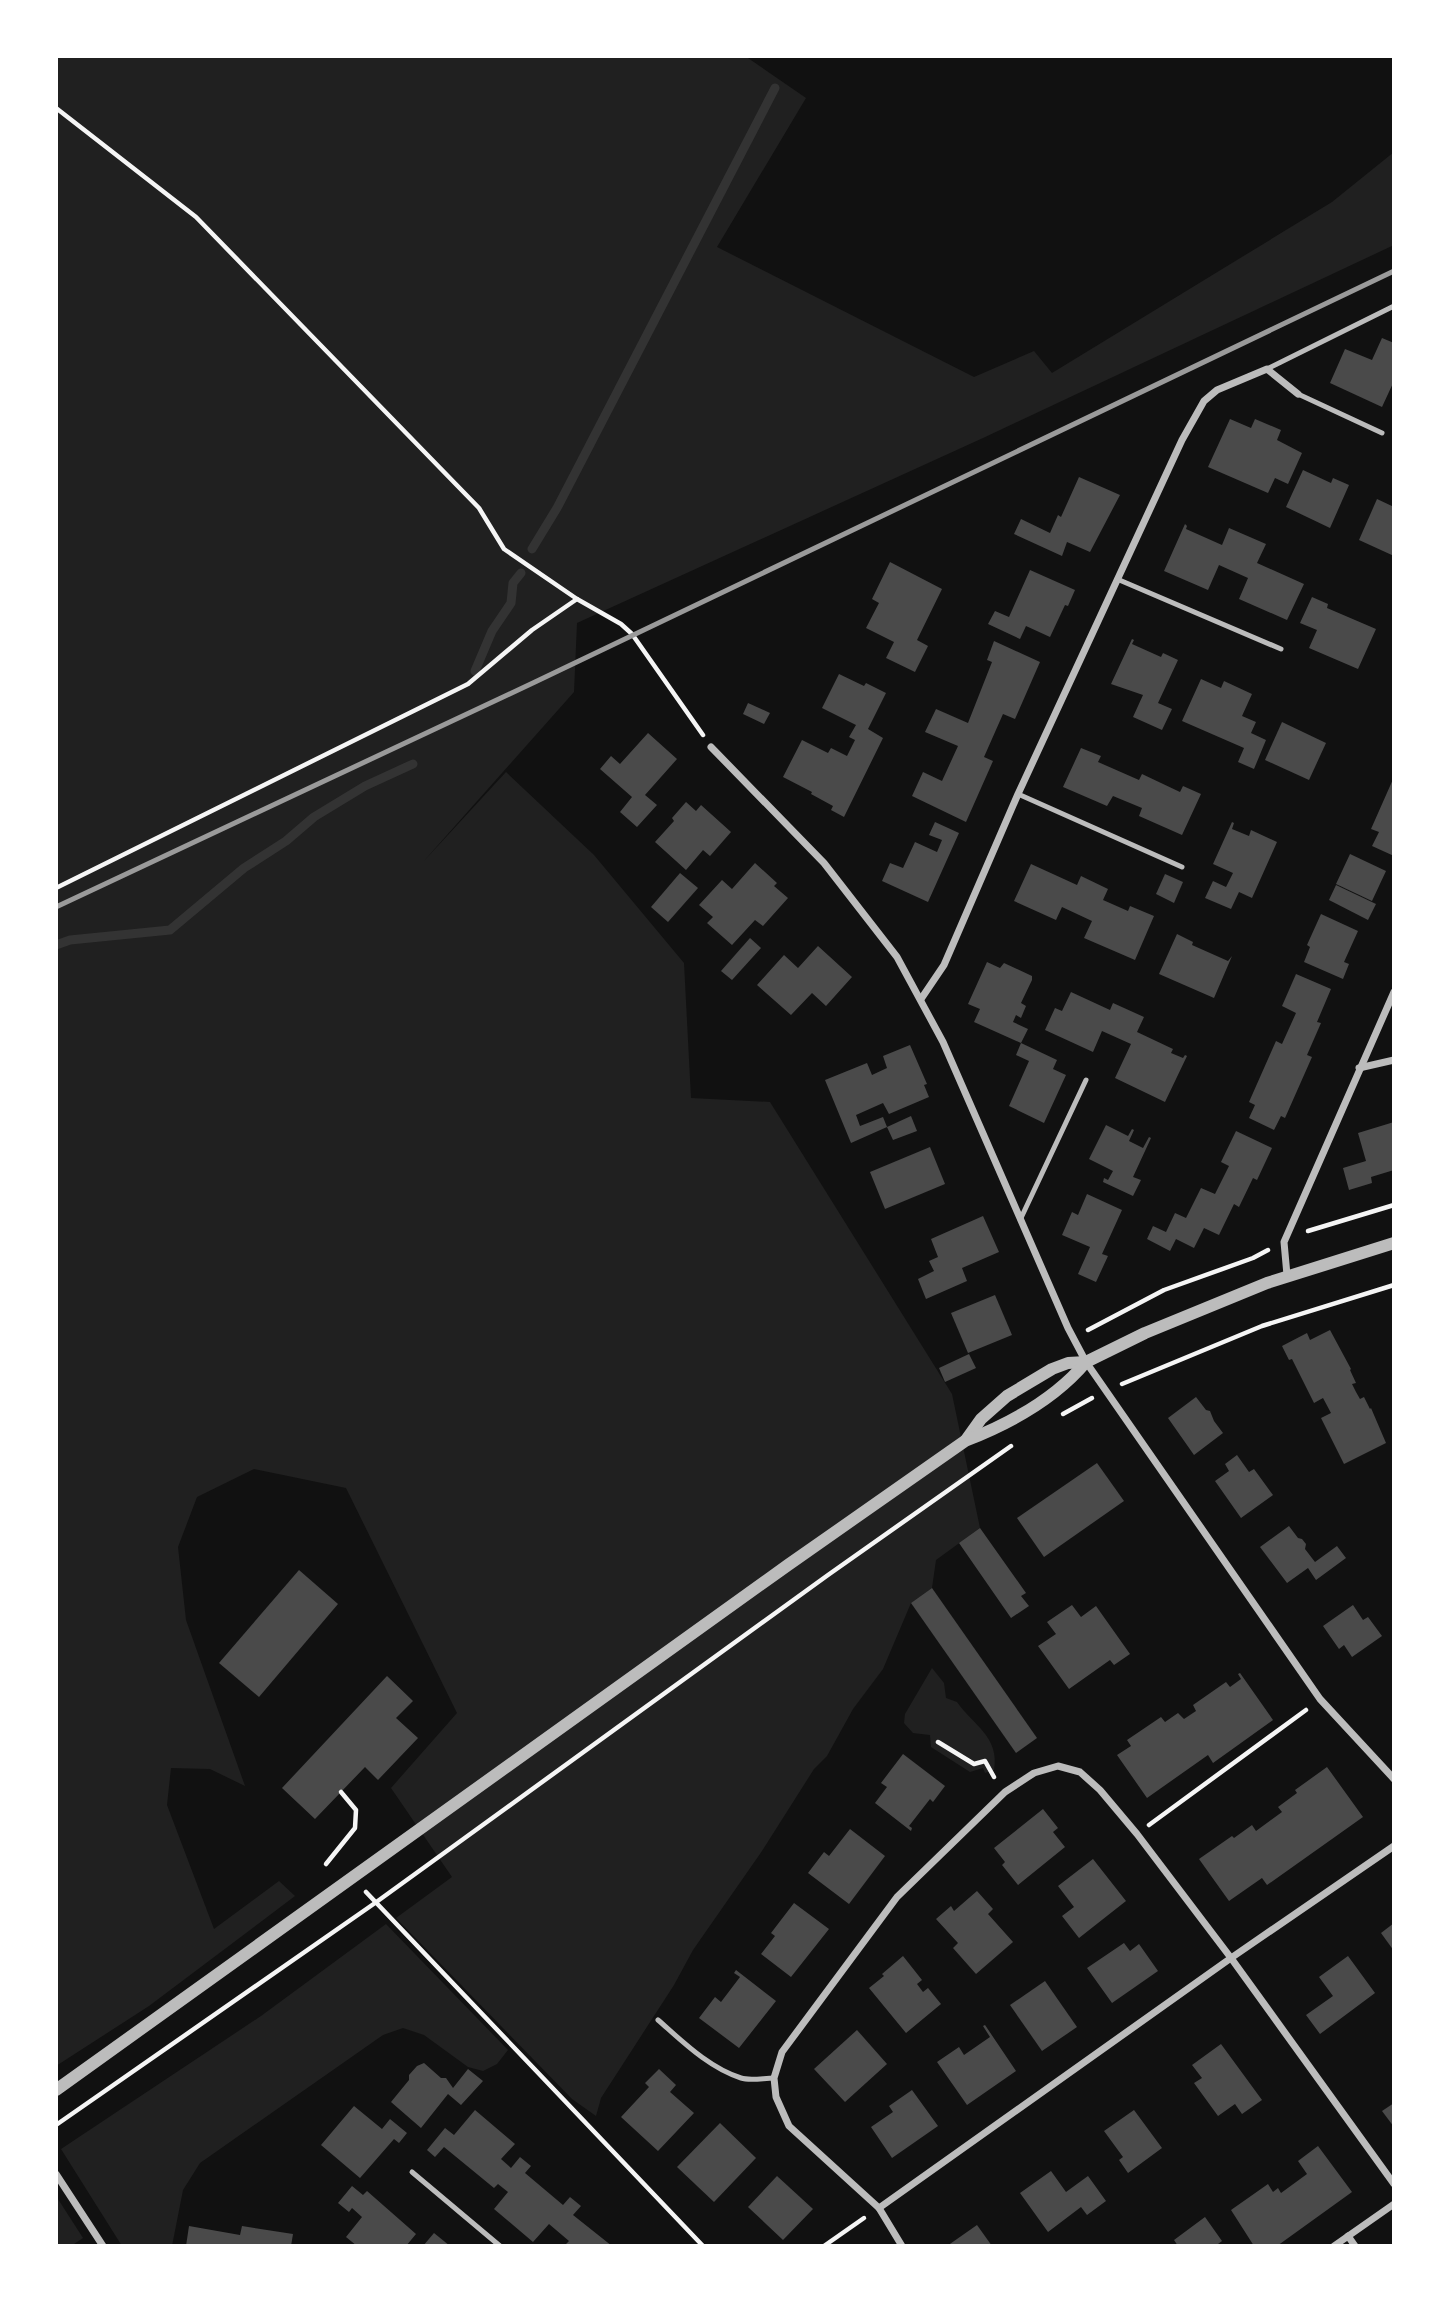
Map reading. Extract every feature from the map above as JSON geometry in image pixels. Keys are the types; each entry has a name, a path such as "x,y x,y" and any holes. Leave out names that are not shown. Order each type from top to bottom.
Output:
{"street":[{"path":"921,999 944,965 1018,794 1117,579 1182,440 1204,401 1217,390 1267,369 1298,394"},
{"path":"711,747 824,863 897,957 921,999 1073,1339 1086,1362 1320,1699 1394,1779"},
{"path":"1287,1275 1284,1242 1394,992"},
{"path":"1359,1068 1394,1060"},
{"path":"56,2090 965,1441 990,1431 1063,1387 1086,1362 1145,1333 1287,1275 1394,1243"},
{"path":"965,1441 981,1419 1007,1396 1052,1369 1068,1363 1086,1362"},
{"path":"902,2246 879,2208 789,2126 776,2097 774,2078 782,2053 897,1897 1006,1792 1034,1773 1058,1766 1080,1772 1100,1790 1137,1834 1231,1958 1394,2185"},
{"path":"879,2208 1231,1958 1394,1846"},
{"path":"56,2174 103,2246"},
{"path":"1334,2246 1394,2204"},
{"path":"1349,2236 1355,2246"}],"lane":[{"path":"1267,369 1394,306"},
{"path":"1298,394 1382,433"},
{"path":"1117,579 1281,649"},
{"path":"1018,794 1182,867"},
{"path":"1021,1218 1086,1080"},
{"path":"658,2020 690,2048 721,2069 743,2079 774,2078"},
{"path":"412,2172 500,2246"}],"path":[{"path":"56,108 197,217 479,508 504,549 577,599 621,624 639,642 711,747"},
{"path":"56,888 468,684 532,630 577,599"},
{"path":"1073,1339 1164,1290 1253,1258 1314,1229 1394,1205"},
{"path":"1105,1392 1262,1325 1394,1285"},
{"path":"56,2125 375,1903 795,1599 967,1479"},
{"path":"1137,1834 1320,1699"},
{"path":"938,1742 974,1764 985,1761 1006,1792"},
{"path":"326,1864 355,1828 356,1810 341,1792"},
{"path":"355,1877 375,1903 703,2246"},
{"path":"824,2246 879,2208"}],"shaded area":[{"path":"56,56 745,56 806,98 717,247 974,377 1034,351 1052,373 1332,202 1394,152 1394,245 983,438 577,623 574,692 423,862 506,772 594,855 684,963 691,1098 770,1102 952,1394 980,1528 936,1560 932,1588 911,1603 883,1669 853,1709 827,1756 814,1769 762,1851 693,1950 674,1985 601,2098 596,2116 572,2099 396,1918 452,1877 391,1788 457,1713 346,1488 254,1469 197,1497 178,1547 186,1620 245,1786 210,1769 171,1768 167,1805 214,1929 279,1881 295,1896 149,2006 56,2066"},
{"path":"932,1668 944,1683 946,1698 957,1702 989,1740 995,1759 994,1770 985,1773 983,1768 970,1772 931,1747 930,1735 913,1733 904,1723 905,1714"},
{"path":"386,1924 508,2050 497,2064 483,2071 468,2067 424,2035 403,2028 383,2035 200,2163 183,2190 172,2246 122,2246 61,2149 261,2016"},
{"path":"56,2196 83,2238 71,2246 56,2246"}],"building":[{"path":"1382,338 1394,343 1394,381 1382,407 1330,383 1345,349 1372,360"},
{"path":"1230,419 1251,428 1255,419 1281,430 1277,440 1302,453 1288,484 1275,478 1268,493 1208,467"},
{"path":"1303,470 1331,483 1333,478 1349,485 1330,528 1286,507"},
{"path":"1079,477 1120,495 1090,552 1067,542 1062,556 1014,534 1021,519 1050,533 1058,515 1061,517"},
{"path":"1377,499 1394,507 1394,556 1359,540"},
{"path":"1185,524 1186,529 1222,545 1229,528 1266,544 1257,563 1304,584 1287,620 1239,599 1248,578 1219,565 1208,590 1164,571"},
{"path":"890,562 942,589 917,640 928,646 915,672 886,658 894,642 866,628 879,603 872,599"},
{"path":"1030,570 1075,590 1050,637 1026,626 1020,639 988,624 995,611 1009,617"},
{"path":"1312,597 1328,604 1327,608 1376,629 1358,669 1309,648 1317,630 1300,623"},
{"path":"1132,639 1132,644 1161,657 1163,653 1178,660 1158,703 1172,709 1162,730 1133,717 1143,695 1111,684"},
{"path":"994,641 1040,662 1015,719 1003,714 984,757 993,761 966,822 912,796 923,772 942,781 958,746 925,732 936,709 968,723 992,662 987,660"},
{"path":"839,674 886,693 868,729 883,738 844,817 831,810 833,806 811,794 812,792 783,777 802,740 828,753 831,748 847,756 855,740 849,737 856,725 822,708"},
{"path":"1201,679 1221,688 1224,681 1252,694 1242,716 1256,722 1251,733 1266,740 1254,769 1238,762 1244,748 1182,721"},
{"path":"748,703 770,713 764,724 743,714"},
{"path":"1282,722 1326,743 1309,780 1265,760"},
{"path":"648,733 677,759 645,795 657,805 637,827 620,812 632,797 600,769 611,756 620,764"},
{"path":"1081,748 1101,756 1098,762 1139,780 1142,774 1180,792 1183,786 1201,794 1182,835 1139,816 1142,808 1113,796 1107,806 1063,787"},
{"path":"1394,777 1394,856 1372,846 1379,832 1371,829"},
{"path":"686,802 696,811 701,805 731,832 710,856 703,850 686,870 655,842 674,821 672,818"},
{"path":"935,822 959,833 928,902 882,881 890,863 903,868 915,842 937,852 942,840 929,835"},
{"path":"1232,822 1232,829 1249,836 1251,830 1277,842 1252,898 1239,892 1231,909 1205,898 1213,881 1226,887 1233,873 1213,864"},
{"path":"1350,854 1386,871 1372,901 1336,884"},
{"path":"755,863 777,883 774,886 788,898 763,926 755,920 732,945 707,923 713,917 699,905 722,880 732,889"},
{"path":"1031,864 1077,885 1081,876 1108,889 1103,900 1128,911 1130,906 1154,916 1135,960 1084,938 1092,921 1062,907 1056,920 1014,901"},
{"path":"680,873 698,888 668,922 651,907"},
{"path":"1165,874 1183,882 1174,903 1156,894"},
{"path":"1336,885 1376,904 1368,920 1329,900"},
{"path":"1321,914 1358,931 1344,962 1349,964 1343,979 1304,962 1310,947 1307,945"},
{"path":"1177,934 1193,942 1192,945 1228,961 1232,956 1214,998 1159,974"},
{"path":"750,938 761,948 732,980 721,971"},
{"path":"818,946 852,977 826,1006 812,993 791,1015 757,985 784,955 798,968"},
{"path":"987,962 1000,968 1004,963 1032,976 1021,1003 1026,1006 1021,1018 1016,1015 1013,1022 1028,1029 1021,1043 974,1022 980,1009 968,1004"},
{"path":"1296,974 1331,989 1317,1022 1321,1023 1307,1055 1312,1057 1285,1118 1281,1116 1274,1130 1249,1118 1255,1105 1249,1102 1276,1041 1282,1044 1296,1013 1282,1006"},
{"path":"1071,992 1110,1010 1113,1003 1144,1017 1137,1032 1173,1049 1171,1053 1183,1058 1187,1056 1165,1102 1115,1078 1131,1044 1102,1031 1093,1052 1045,1030 1055,1008 1062,1011"},
{"path":"1021,1043 1057,1060 1053,1069 1066,1075 1044,1123 1009,1106 1029,1061 1016,1055"},
{"path":"910,1045 927,1084 924,1085 929,1097 889,1114 883,1103 856,1115 860,1126 883,1117 887,1127 851,1143 825,1080 867,1063 872,1075 887,1068 883,1056"},
{"path":"911,1116 917,1131 893,1140 887,1127"},
{"path":"1394,1122 1394,1170 1371,1177 1372,1183 1349,1190 1343,1168 1366,1161 1358,1133"},
{"path":"1106,1125 1128,1136 1132,1129 1134,1130 1129,1141 1143,1148 1149,1137 1151,1138 1133,1177 1141,1180 1133,1196 1103,1182 1104,1178 1108,1180 1113,1171 1089,1159"},
{"path":"1236,1131 1272,1148 1257,1180 1253,1178 1239,1207 1234,1204 1219,1235 1204,1228 1194,1248 1176,1239 1170,1251 1147,1239 1153,1226 1166,1232 1175,1213 1186,1218 1201,1188 1215,1194 1229,1166 1221,1162"},
{"path":"930,1147 945,1184 885,1209 870,1172"},
{"path":"1087,1194 1122,1210 1102,1254 1108,1256 1096,1282 1078,1274 1090,1247 1062,1235 1072,1212 1078,1215"},
{"path":"983,1216 999,1252 962,1268 967,1281 926,1299 918,1279 934,1271 929,1261 938,1257 931,1239"},
{"path":"995,1295 1012,1335 968,1353 951,1313"},
{"path":"1330,1330 1351,1369 1356,1383 1352,1384 1360,1399 1364,1397 1371,1408 1386,1443 1344,1464 1321,1418 1331,1413 1323,1398 1314,1403 1292,1359 1289,1360 1282,1346 1307,1333 1310,1340"},
{"path":"969,1354 976,1368 945,1382 939,1368"},
{"path":"1196,1397 1206,1410 1210,1411 1223,1433 1194,1455 1168,1418"},
{"path":"1237,1455 1249,1472 1254,1469 1273,1495 1241,1518 1215,1481 1229,1471 1225,1464"},
{"path":"1097,1463 1124,1501 1044,1557 1017,1518"},
{"path":"1289,1526 1306,1544 1305,1549 1315,1562 1337,1546 1346,1558 1316,1580 1308,1568 1287,1583 1260,1547"},
{"path":"980,1528 1026,1593 1021,1596 1029,1606 1011,1618 959,1543"},
{"path":"299,1570 338,1604 259,1697 219,1663"},
{"path":"932,1588 1037,1738 1016,1753 911,1603"},
{"path":"1072,1605 1081,1617 1096,1606 1130,1654 1114,1665 1110,1660 1069,1689 1038,1646 1056,1634 1047,1622"},
{"path":"1353,1605 1363,1620 1368,1617 1382,1636 1352,1657 1344,1645 1339,1649 1323,1626"},
{"path":"1240,1673 1273,1720 1213,1763 1208,1755 1147,1798 1117,1755 1131,1746 1127,1740 1161,1717 1165,1722 1178,1713 1184,1719 1196,1711 1193,1705 1226,1682 1230,1687 1241,1679 1238,1674"},
{"path":"387,1676 413,1701 396,1718 418,1738 378,1780 365,1767 315,1819 282,1788"},
{"path":"903,1754 945,1786 933,1802 930,1799 909,1826 911,1831 875,1803 887,1787 881,1783"},
{"path":"1327,1767 1363,1817 1267,1885 1262,1878 1229,1901 1199,1859 1252,1825 1256,1831 1282,1812 1278,1807 1297,1793 1295,1790"},
{"path":"1043,1809 1058,1828 1053,1832 1065,1847 1018,1885 1002,1865 1005,1862 994,1848"},
{"path":"850,1829 885,1856 849,1904 808,1873 824,1852 829,1856"},
{"path":"1093,1859 1126,1901 1079,1938 1062,1916 1074,1907 1058,1886"},
{"path":"977,1891 993,1909 988,1914 1013,1942 976,1974 953,1948 958,1943 936,1919 951,1906 954,1911"},
{"path":"794,1903 829,1929 791,1977 761,1954 775,1936 771,1933"},
{"path":"1394,1923 1394,1951 1381,1933"},
{"path":"1124,1943 1130,1951 1139,1944 1158,1971 1112,2003 1087,1968"},
{"path":"903,1956 922,1980 917,1984 923,1992 928,1988 941,2004 906,2033 869,1988"},
{"path":"1348,1956 1375,1993 1320,2034 1306,2015 1333,1996 1319,1977"},
{"path":"736,1970 776,2001 739,2048 699,2018 715,1997 721,2002 740,1977 734,1973"},
{"path":"1045,1981 1077,2027 1042,2051 1010,2005"},
{"path":"985,2025 1016,2071 967,2105 937,2062 959,2047 964,2055 990,2037 983,2026"},
{"path":"857,2030 887,2064 845,2102 814,2069"},
{"path":"1221,2044 1262,2100 1242,2114 1235,2104 1218,2116 1194,2083 1202,2078 1192,2065"},
{"path":"424,2063 441,2078 446,2078 453,2088 468,2069 483,2081 461,2105 448,2094 421,2128 391,2102 409,2080 409,2075"},
{"path":"659,2069 676,2085 670,2092 694,2113 658,2151 621,2117 649,2087 645,2083"},
{"path":"912,2090 938,2126 892,2158 871,2127 893,2112 889,2106"},
{"path":"1394,2103 1394,2127 1382,2111"},
{"path":"354,2106 382,2129 390,2119 407,2133 399,2143 394,2139 360,2178 321,2145"},
{"path":"475,2110 515,2144 501,2159 511,2168 520,2157 531,2166 525,2173 563,2205 570,2197 581,2206 573,2215 612,2246 564,2246 569,2241 549,2224 533,2242 494,2209 508,2192 498,2184 494,2188 444,2147 435,2157 427,2150 445,2128 454,2135"},
{"path":"1134,2110 1162,2148 1128,2173 1119,2160 1123,2157 1104,2131"},
{"path":"720,2123 756,2158 714,2202 677,2167"},
{"path":"1318,2146 1352,2192 1277,2246 1254,2246 1231,2210 1268,2184 1273,2192 1278,2188 1281,2193 1307,2174 1298,2161"},
{"path":"1051,2171 1066,2192 1088,2176 1106,2201 1087,2215 1081,2207 1048,2232 1020,2193"},
{"path":"777,2176 813,2209 783,2240 748,2207"},
{"path":"352,2186 363,2195 367,2191 416,2234 406,2246 357,2246 346,2237 362,2217 352,2208 349,2212 338,2203"},
{"path":"1205,2217 1222,2241 1218,2244 1220,2246 1178,2246 1174,2240"},
{"path":"977,2225 992,2246 947,2246"},
{"path":"189,2226 240,2235 242,2226 293,2234 291,2246 186,2246"},
{"path":"434,2233 450,2246 423,2246"}],"waterway":[{"path":"532,549 557,508 775,88"},
{"path":"475,671 492,631 511,603 513,583 521,573"},
{"path":"56,945 70,940 170,930 244,868 286,841 314,817 365,786 413,764"}],"railway":[{"path":"56,907 535,682 1394,271"}]}
